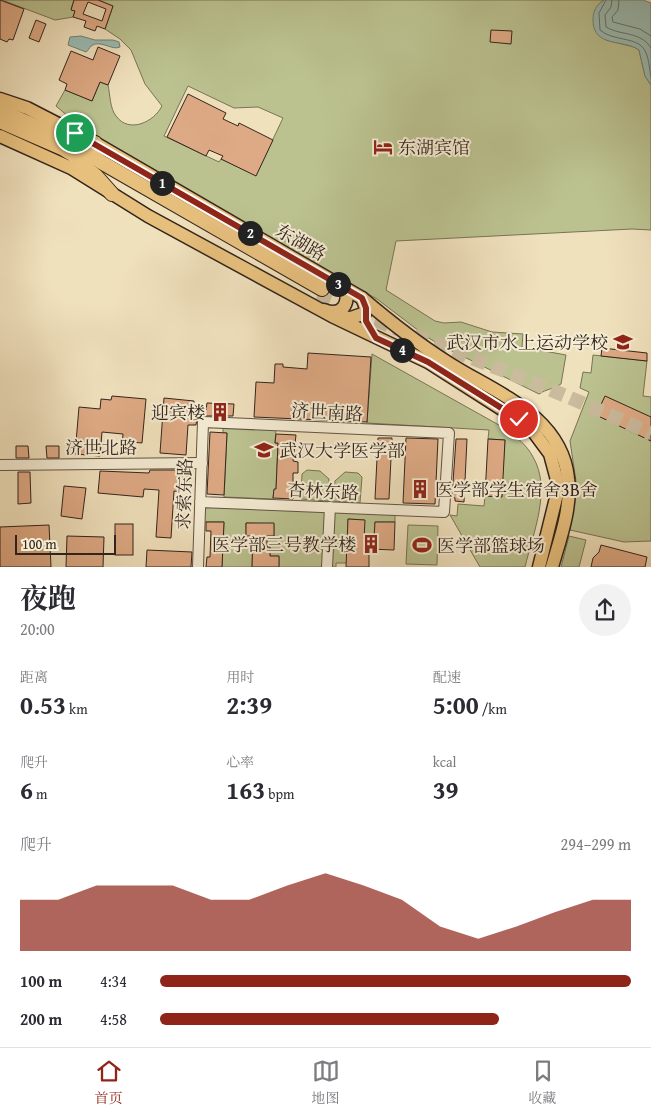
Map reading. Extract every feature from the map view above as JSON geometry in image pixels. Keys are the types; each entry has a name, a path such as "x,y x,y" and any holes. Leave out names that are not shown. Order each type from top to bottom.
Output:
{"highway":[{"path":"0,111 96,143"},
{"path":"0,121 62,148 318,297"},
{"path":"35,124 70,142 318,297"},
{"path":"62,148 96,176 112,194"}],"main road":[{"name":"东湖路","path":"0,99 26,108 96,143 362,298 371,312 394,324 448,363 522,406 539,422 555,442 567,468 569,492 562,531 552,567"},
{"path":"0,136 71,168 148,216 318,297 332,313 340,310 345,305 347,299 344,288"},
{"path":"318,297 332,316 428,362 512,414 530,427 545,445 553,461 557,488 539,567"},
{"path":"332,316 351,318 371,312"},
{"path":"371,312 366,321 376,338"},
{"path":"393,346 381,334 381,330 385,324 394,324"}],"street":[{"name":"济世南路","path":"203,422 449,433 444,512"},
{"name":"求索东路","path":"198,567 203,422"},
{"name":"济世北路","path":"0,465 202,463"},
{"name":"杏林东路","path":"200,502 444,512"},
{"path":"327,567 330,507"}],"green space":[{"path":"2,0 74,0 71,9 75,11 73,17 55,20"},
{"name":"东湖宾馆","path":"98,0 604,0 602,1 606,40 639,50 645,76 651,85 651,230 632,229 396,241 386,290 435,321 444,323 461,322 492,332 523,334 522,347 566,355 561,384 539,394 442,346 377,299 83,129 56,106 65,90 92,101 100,82 108,85 114,113 121,121 134,125 141,124 153,117 162,106 145,84 131,50 120,39 105,29 113,6","holes":["188,86 234,108 258,107 283,118 256,175 221,159 219,162 164,136"]},
{"path":"372,354 506,429 531,453 541,483 541,497 536,526 525,567 480,567 450,515 457,516 458,504 484,506 485,496 501,497 505,440 488,439 489,430 367,423"},
{"path":"593,355 647,361 643,396 651,397 651,541 624,542 570,530 576,481 570,441 589,392 580,388 583,372 591,373"},
{"path":"223,426 276,428 275,443 278,443 276,489 274,490 273,499 224,497 227,433 223,433"},
{"path":"307,470 320,471 329,479 328,501 301,499 302,474"},
{"path":"345,472 358,473 362,477 360,503 333,501 335,481"},
{"path":"205,504 395,513 395,522 375,522 374,539 364,539 364,520 348,519 347,563 336,563 336,567 279,567 279,556 270,556 270,548 267,547 267,536 274,536 274,524 246,523 246,535 253,536 252,567 222,567 224,522 204,522"},
{"name":"医学部篮球场","path":"408,525 438,526 437,565 406,564"},
{"path":"569,536 586,540 579,567 561,567"}],"water":[{"path":"604,0 643,0 651,3 651,85 645,76 639,50 604,39 594,29 594,11"},
{"path":"81,36 95,40 113,40 119,42 120,47 113,48 102,44 95,44 86,52 68,45 70,37"}],"building":[{"path":"0,0 24,9 13,40 9,39 7,42 0,39"},
{"path":"74,0 98,0 113,6 105,29 97,26 95,31 84,27 86,21 73,17 75,11 71,10","holes":["88,2 106,9 102,21 83,14"]},
{"path":"36,20 46,24 39,42 29,38"},
{"path":"491,30 512,31 511,44 490,42"},
{"path":"98,47 120,56 108,85 100,82 92,101 65,90 67,84 59,80 71,51 93,60"},
{"path":"188,94 226,113 223,119 238,126 239,123 273,140 256,176 221,159 223,156 209,150 206,156 167,137"},
{"path":"602,348 647,353 647,361 601,356"},
{"path":"308,353 371,357 367,422 254,417 256,382 274,383 275,364 283,364 283,367 307,369"},
{"path":"112,396 146,399 142,443 132,442 131,447 122,446 123,434 102,432 100,456 75,454 79,407 100,409 101,399 111,400"},
{"path":"605,396 651,417 651,441 596,415"},
{"path":"164,398 194,401 194,409 206,410 207,403 234,404 233,416 200,416 197,419 196,425 188,425 186,455 160,453"},
{"path":"210,432 227,433 224,495 207,494"},
{"path":"276,434 296,435 293,461 298,462 298,473 293,473 293,499 273,498 274,489 276,489 278,443 275,443"},
{"path":"378,438 392,438 389,499 375,499"},
{"path":"406,438 438,439 435,504 403,503"},
{"path":"456,439 467,439 464,502 455,501 455,498 452,497"},
{"path":"488,439 505,440 502,497 485,496"},
{"path":"16,446 28,446 29,458 16,458"},
{"path":"46,446 59,446 59,458 47,458"},
{"path":"150,470 183,470 189,474 189,483 186,486 182,485 181,492 174,491 171,538 156,537 159,490 144,489 143,497 98,493 100,471 149,473"},
{"path":"18,472 30,472 31,503 18,504"},
{"path":"64,486 86,488 82,519 61,516"},
{"name":"医学部三号教学楼","path":"348,519 365,520 364,539 374,539 375,522 395,522 394,550 369,549 369,567 346,567"},
{"path":"206,522 224,522 222,567 206,567 207,557 210,557 211,531 206,531"},
{"path":"246,523 274,523 274,536 267,536 267,547 270,547 270,556 279,556 279,567 252,567 253,536 246,536"},
{"path":"115,524 133,524 133,555 115,555"},
{"path":"49,525 51,567 0,567 0,527"},
{"path":"67,536 104,537 103,567 66,567"},
{"path":"601,545 647,557 645,567 591,567 593,558 599,552"},
{"path":"147,550 192,552 191,567 146,567"}],"tunnel":[{"path":"317,296 527,380 651,434"}],"place":[{"name":"东湖宾馆","path":"383,147"},
{"name":"武汉市水上运动学校","path":"623,342"},
{"name":"迎宾楼","path":"220,412"},
{"name":"武汉大学医学部","path":"264,450"},
{"name":"医学部学生宿舍3B舍","path":"420,489"},
{"name":"医学部三号教学楼","path":"371,544"},
{"name":"医学部篮球场","path":"422,545"}],"route":[{"path":"75,133 96,143 141,171 362,298 366,308 366,321 376,338 428,362 519,419"}]}
